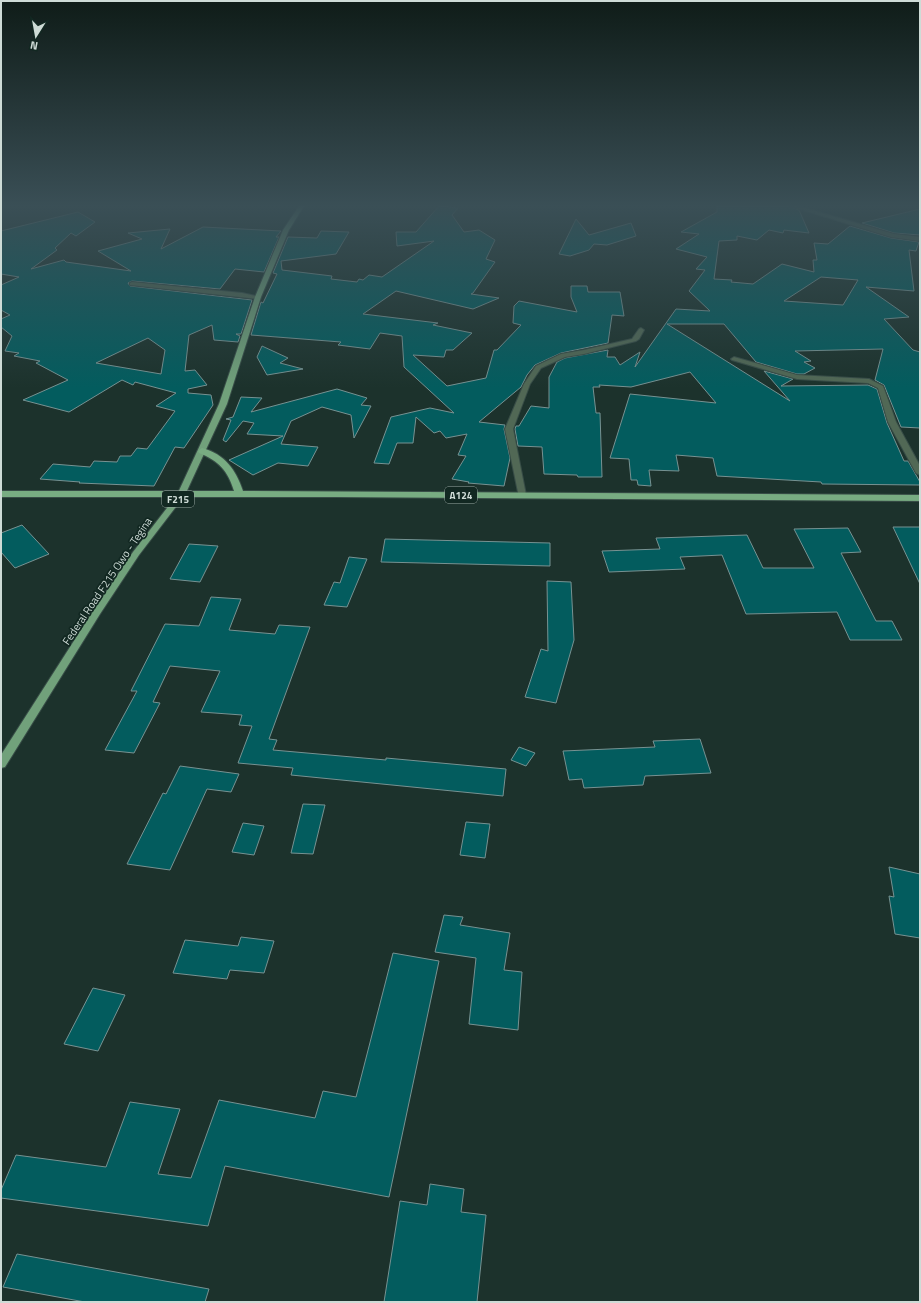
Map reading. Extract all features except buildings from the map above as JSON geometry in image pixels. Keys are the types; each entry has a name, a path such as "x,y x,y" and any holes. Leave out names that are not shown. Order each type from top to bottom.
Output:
{"highway":[{"path":"202,451 220,459 226,465 234,476 240,494"},
{"name":"A124","path":"1,494 522,495 920,498"}],"main road":[{"name":"Federal Road F215 Owo - Tegina","path":"1,764 96,613 136,554 181,495 223,404 258,297 271,267"}],"street":[{"path":"132,284 155,288 221,292 258,297"},
{"path":"522,495 509,429 527,384 538,366 563,355 584,352 634,340 637,338 641,330"},
{"path":"734,359 797,377 869,381 879,385 885,395 892,422 920,473"}]}
